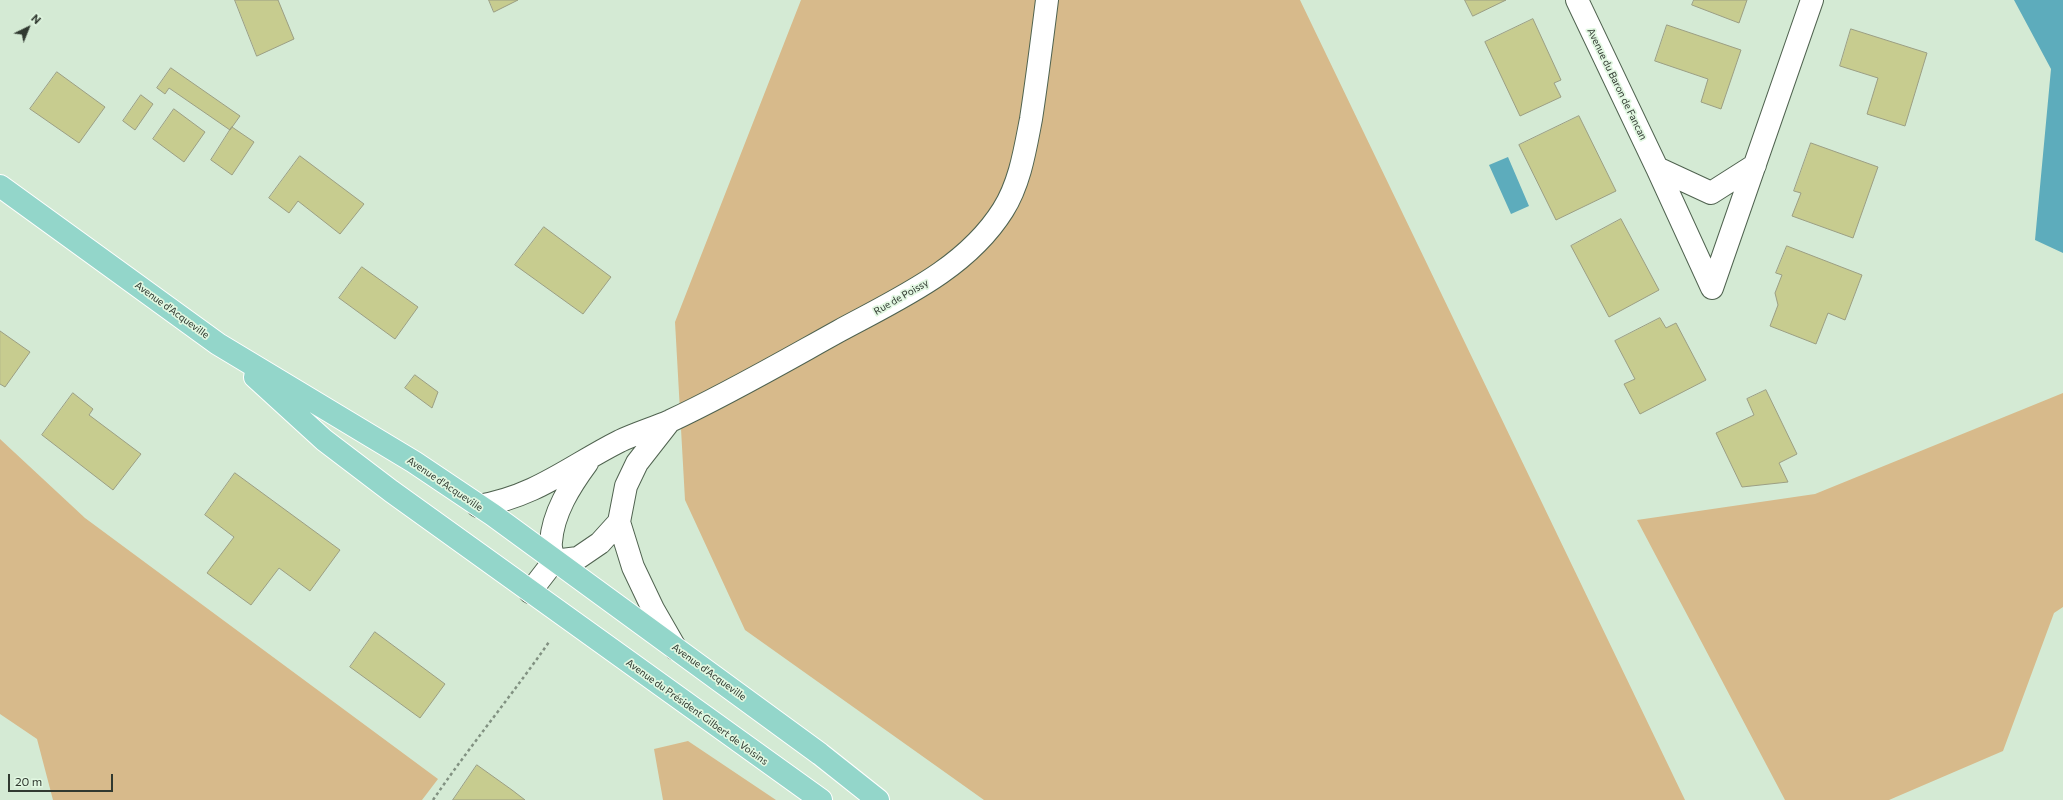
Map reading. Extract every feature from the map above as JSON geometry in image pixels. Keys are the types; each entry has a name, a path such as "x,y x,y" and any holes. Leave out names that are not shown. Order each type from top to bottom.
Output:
{"main road":[{"name":"Avenue d'Acqueville","path":"0,186 218,344 414,462 478,506 820,754 878,800"},
{"name":"Avenue du Président Gilbert de Voisins","path":"218,344 329,444 391,491 821,800"}],"street":[{"name":"Rue de Poissy","path":"478,506 502,502 523,494 590,459 620,441 669,422 910,293 949,267 982,237 1004,209 1017,180 1026,145 1036,90 1047,0"},
{"name":"Avenue du Baron de Fancan","path":"1577,0 1712,288 1812,0"},
{"path":"1657,168 1711,193 1755,165"},
{"path":"669,422 637,463 626,486 619,522 633,567 653,609 676,649"},
{"path":"554,561 550,543 558,513 573,482 590,459"},
{"path":"530,592 554,561 578,558 600,543 619,522"}],"path":[{"path":"434,800 454,769 519,686 553,637"}],"shaded area":[{"path":"801,0 1300,0 1685,800 984,800 745,630 685,500 675,322"},
{"path":"2063,393 2063,607 2054,613 2003,751 1889,800 1785,800 1637,520 1815,494"},
{"path":"0,439 85,518 438,779 422,800 53,800 37,739 0,714"},
{"path":"688,741 776,800 663,800 654,749"}],"water":[{"path":"2014,0 2063,0 2063,253 2035,240 2051,69"},
{"path":"1508,157 1529,206 1511,214 1489,165"}],"building":[{"path":"235,0 278,0 294,39 257,56"},
{"path":"489,0 518,0 494,12"},
{"path":"1465,0 1506,0 1473,16"},
{"path":"1694,0 1747,0 1739,23 1692,5"},
{"path":"1533,19 1561,80 1554,83 1561,97 1520,116 1485,42"},
{"path":"1667,25 1741,50 1721,109 1701,102 1708,79 1655,61"},
{"path":"1851,29 1927,53 1905,126 1867,114 1878,78 1840,66"},
{"path":"171,68 240,116 230,130 169,88 165,94 157,88"},
{"path":"57,72 105,107 79,143 30,109"},
{"path":"141,95 153,104 135,130 123,121"},
{"path":"174,109 205,132 184,162 153,139"},
{"path":"1579,116 1616,191 1556,220 1519,145"},
{"path":"232,127 254,142 232,175 211,160"},
{"path":"1811,143 1878,167 1853,238 1792,216 1801,193 1794,191"},
{"path":"300,156 364,204 340,234 298,201 289,213 269,198"},
{"path":"1621,219 1659,290 1609,317 1571,246"},
{"path":"544,227 611,277 583,314 515,265"},
{"path":"1787,246 1862,275 1845,320 1828,313 1816,344 1770,326 1778,305 1775,293 1782,275 1776,273"},
{"path":"362,267 418,307 395,339 339,298"},
{"path":"1660,318 1666,328 1676,323 1706,380 1640,414 1624,384 1635,379 1615,341"},
{"path":"0,331 30,352 5,387 0,384"},
{"path":"415,375 438,392 432,408 405,388"},
{"path":"1766,390 1797,454 1779,463 1788,482 1742,487 1716,433 1754,415 1747,399"},
{"path":"73,393 93,409 89,415 141,454 113,490 42,435"},
{"path":"235,473 340,550 310,591 279,568 251,605 207,573 234,537 205,515"},
{"path":"375,632 445,684 420,718 350,667"},
{"path":"477,765 512,790 525,800 453,800"}]}
